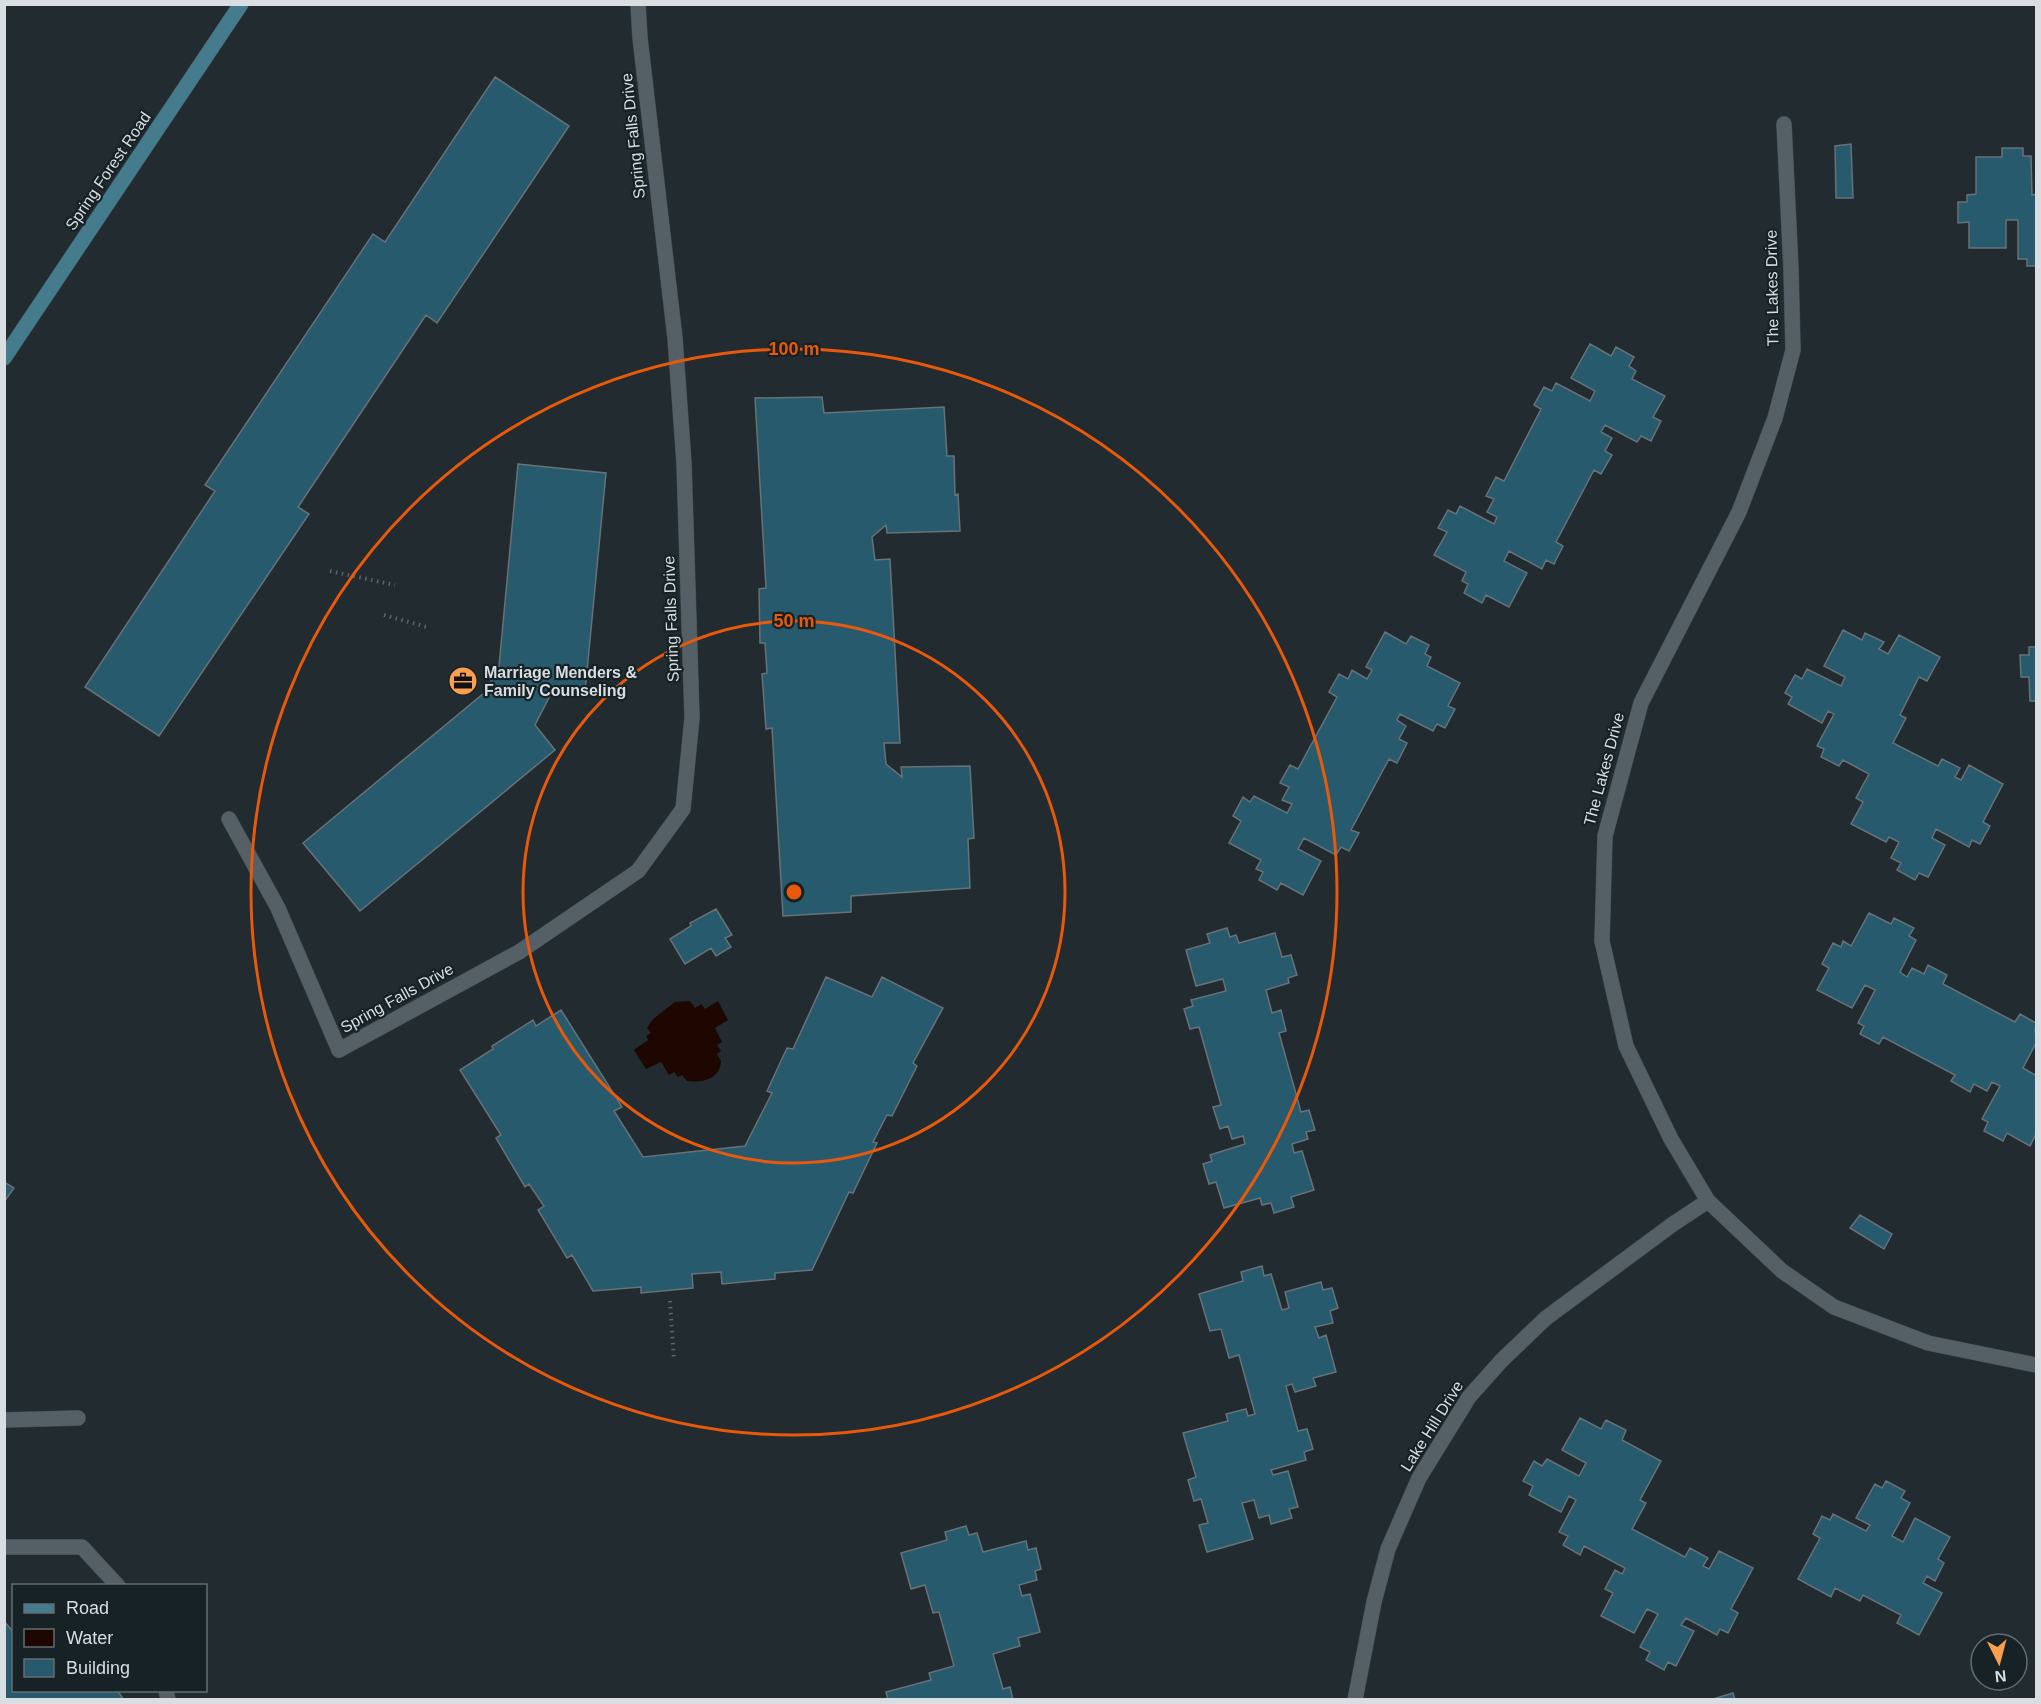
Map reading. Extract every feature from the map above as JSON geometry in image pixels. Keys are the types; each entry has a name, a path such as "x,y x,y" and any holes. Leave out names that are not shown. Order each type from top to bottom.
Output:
{"main road":[{"name":"Spring Forest Road","path":"4,358 242,4"}],"street":[{"name":"Spring Falls Drive","path":"229,819 279,908 339,1050 519,952 638,871 682,809 692,718 684,463 675,338 638,4"},
{"name":"The Lakes Drive","path":"1784,124 1793,350 1775,418 1739,512 1641,703 1605,836 1602,941 1626,1046 1671,1139 1708,1201 1782,1271 1834,1307 1928,1343 2037,1365"},
{"name":"Lake Hill Drive","path":"1355,1700 1374,1602 1388,1549 1419,1478 1469,1397 1502,1360 1546,1318 1673,1224 1708,1201"},
{"path":"4,1420 78,1418"},
{"path":"4,1547 82,1547 116,1584"}],"path":[{"path":"330,571 395,585"},
{"path":"384,615 430,628"},
{"path":"670,1301 674,1360"}],"water":[{"path":"690,1001 695,1008 701,1004 705,1009 718,1001 728,1020 715,1028 722,1042 717,1045 721,1051 717,1054 721,1061 718,1072 710,1079 687,1081 682,1075 678,1077 674,1072 669,1075 661,1062 646,1069 634,1050 648,1040 646,1036 651,1033 647,1028 653,1019 675,1002"}],"building":[{"path":"495,77 569,126 437,323 426,315 298,507 309,514 159,736 85,687 215,491 205,485 373,234 385,242"},
{"path":"1851,144 1853,198 1836,198 1835,146"},
{"path":"2002,148 2023,148 2023,156 2031,156 2032,195 2036,194 2036,266 2027,266 2027,259 2018,259 2018,220 2006,220 2006,248 1969,248 1969,222 1958,223 1958,202 1967,202 1967,195 1976,194 1976,157 2002,157"},
{"path":"1590,344 1611,356 1616,347 1634,357 1629,366 1636,371 1632,379 1665,396 1653,417 1661,421 1651,441 1641,436 1637,442 1605,425 1601,432 1612,438 1605,451 1612,455 1601,474 1594,470 1556,542 1563,546 1554,564 1546,560 1542,569 1509,551 1504,561 1527,573 1509,607 1486,595 1482,603 1464,593 1468,584 1462,581 1466,572 1434,555 1447,532 1438,528 1448,510 1456,514 1460,506 1494,524 1497,517 1487,512 1494,499 1486,496 1496,477 1504,481 1541,409 1534,405 1544,387 1552,391 1556,383 1590,401 1595,391 1571,378"},
{"path":"822,397 824,413 944,407 947,456 954,456 955,495 958,494 960,531 887,533 886,525 872,537 875,560 890,559 900,743 884,743 886,764 902,777 901,767 970,766 974,838 968,839 970,888 851,896 851,912 783,916 772,728 766,729 762,674 767,673 765,643 760,643 759,589 766,588 755,398"},
{"path":"518,464 606,473 585,692 554,688 535,725 555,750 360,911 303,843 484,693 499,666"},
{"path":"1843,630 1862,640 1865,633 1884,642 1879,649 1888,654 1899,635 1940,657 1927,681 1919,677 1900,715 1906,718 1893,743 1938,766 1942,759 1960,768 1955,777 1961,780 1969,765 2003,784 1983,822 1990,826 1980,844 1972,840 1969,847 1936,829 1932,838 1945,845 1928,877 1919,873 1915,880 1897,870 1901,863 1891,858 1899,842 1889,837 1886,842 1851,824 1863,802 1856,798 1869,774 1843,760 1839,766 1821,757 1824,749 1817,746 1834,714 1828,711 1822,723 1788,704 1792,697 1785,693 1795,675 1802,679 1807,669 1841,686 1845,677 1824,666"},
{"path":"1385,632 1406,644 1411,636 1429,645 1425,654 1431,657 1427,666 1460,683 1448,706 1455,709 1445,728 1437,724 1433,731 1400,714 1397,720 1406,726 1399,739 1407,743 1397,763 1389,759 1351,830 1359,833 1349,851 1341,847 1336,855 1304,838 1298,849 1321,861 1303,895 1281,883 1277,890 1259,880 1263,872 1256,869 1261,860 1229,843 1241,821 1233,816 1243,797 1250,802 1254,796 1287,813 1292,804 1282,800 1289,787 1280,783 1290,765 1298,769 1337,697 1329,692 1339,674 1348,679 1352,670 1367,679 1372,670 1366,667"},
{"path":"2029,647 2036,647 2036,701 2030,701 2029,677 2021,677 2020,655 2029,655"},
{"path":"716,909 732,935 725,938 731,947 716,956 711,948 685,964 670,939 691,926 690,923"},
{"path":"1869,913 1891,924 1894,918 1914,928 1909,936 1916,940 1900,972 1907,977 1912,968 1924,974 1928,965 1947,975 1943,984 2015,1022 2020,1014 2036,1023 2036,1043 2023,1068 2035,1075 2036,1072 2036,1134 2030,1146 2007,1133 2003,1141 1984,1131 1988,1122 1982,1119 2000,1086 1992,1082 1987,1091 1974,1084 1970,1092 1951,1081 1955,1075 1883,1037 1879,1044 1860,1034 1864,1026 1858,1023 1875,990 1865,985 1852,1008 1817,990 1829,968 1822,964 1833,943 1841,947 1843,941 1851,946"},
{"path":"1227,928 1230,937 1236,935 1239,943 1275,933 1282,957 1291,955 1297,975 1288,978 1289,983 1266,990 1272,1013 1281,1010 1286,1031 1279,1033 1301,1112 1309,1110 1315,1130 1306,1132 1308,1139 1292,1144 1294,1153 1302,1151 1314,1190 1291,1197 1294,1207 1274,1213 1271,1203 1262,1205 1260,1198 1224,1208 1216,1182 1209,1184 1203,1164 1212,1161 1210,1155 1245,1144 1243,1136 1232,1139 1228,1126 1220,1129 1213,1107 1221,1105 1199,1027 1190,1029 1184,1009 1193,1006 1191,1000 1226,991 1223,979 1196,986 1186,950 1210,943 1207,934"},
{"path":"826,977 872,997 882,977 943,1008 913,1063 917,1066 892,1116 887,1115 873,1142 877,1143 853,1193 849,1192 812,1270 775,1273 775,1279 722,1284 721,1272 692,1274 693,1288 641,1293 641,1287 593,1291 572,1255 567,1258 538,1210 544,1206 529,1184 525,1187 496,1138 501,1135 460,1070 533,1020 536,1026 561,1010 622,1107 614,1111 643,1157 745,1146 772,1093 767,1091 787,1048 793,1049"},
{"path":"4,1182 14,1188 4,1202"},
{"path":"1860,1215 1892,1234 1884,1249 1850,1228"},
{"path":"1262,1266 1264,1276 1271,1274 1282,1310 1289,1308 1285,1292 1321,1282 1323,1290 1332,1288 1338,1308 1330,1311 1333,1323 1315,1327 1319,1338 1326,1335 1336,1372 1313,1378 1316,1386 1295,1392 1292,1384 1286,1386 1298,1431 1307,1429 1313,1449 1304,1452 1306,1460 1271,1470 1273,1475 1288,1471 1298,1507 1289,1509 1292,1518 1271,1524 1269,1515 1259,1518 1254,1500 1242,1503 1253,1539 1207,1552 1199,1525 1208,1523 1201,1499 1194,1501 1188,1480 1196,1477 1183,1433 1228,1421 1226,1414 1246,1409 1248,1416 1255,1414 1239,1355 1229,1358 1221,1329 1210,1331 1199,1294 1243,1281 1241,1272"},
{"path":"1580,1418 1601,1429 1606,1420 1626,1430 1622,1440 1661,1461 1640,1500 1646,1503 1632,1529 1685,1557 1690,1548 1708,1558 1703,1566 1709,1569 1719,1551 1753,1568 1731,1609 1738,1613 1728,1633 1720,1629 1717,1635 1686,1618 1681,1625 1694,1631 1676,1666 1668,1662 1664,1670 1646,1660 1650,1652 1640,1647 1658,1614 1647,1609 1634,1633 1601,1616 1613,1593 1605,1589 1615,1570 1622,1574 1625,1568 1584,1546 1580,1555 1563,1545 1568,1536 1559,1532 1576,1500 1569,1496 1561,1512 1529,1495 1533,1486 1523,1481 1534,1461 1542,1466 1547,1459 1579,1476 1586,1463 1562,1450"},
{"path":"1886,1481 1905,1491 1901,1498 1910,1503 1892,1536 1903,1542 1915,1518 1950,1537 1938,1559 1944,1563 1935,1581 1927,1576 1923,1583 1942,1593 1919,1635 1897,1623 1901,1615 1863,1595 1860,1601 1835,1588 1831,1597 1798,1579 1820,1538 1813,1534 1822,1516 1830,1520 1833,1514 1866,1531 1870,1525 1856,1518 1875,1484 1882,1488"},
{"path":"966,1526 969,1535 977,1533 983,1552 1026,1541 1028,1550 1036,1548 1041,1569 1035,1571 1037,1580 1019,1585 1022,1596 1030,1594 1040,1632 1018,1638 1020,1646 993,1654 1003,1689 1010,1687 1013,1700 888,1700 886,1692 931,1680 929,1673 954,1666 939,1612 933,1613 925,1585 911,1589 901,1553 947,1540 945,1532"},
{"path":"4,1621 12,1631 12,1692 118,1692 124,1700 4,1700"},
{"path":"1733,1693 1735,1700 1713,1700 1713,1699"}],"place":[{"name":"Marriage Menders & Family Counseling","path":"463,681"}]}
